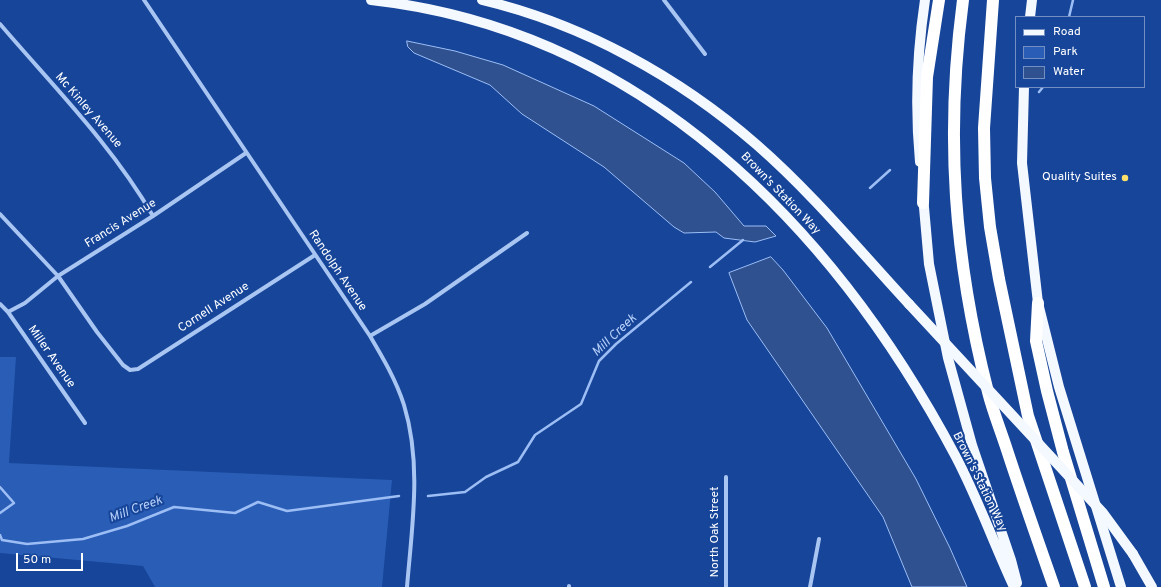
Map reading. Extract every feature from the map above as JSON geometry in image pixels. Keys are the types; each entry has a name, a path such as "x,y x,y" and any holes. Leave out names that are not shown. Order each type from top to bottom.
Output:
{"highway":[{"path":"923,203 928,77 939,0"},
{"path":"962,0 956,50 952,140 957,219 963,272 988,394 1054,587"},
{"path":"993,0 984,128 985,178 990,227 999,279 1028,416 1085,587"},
{"path":"1038,303 1036,341 1063,452 1104,587"}],"main road":[{"name":"Brown's Station Way","path":"371,0 413,6 471,20 516,34 571,57 610,78 665,111 720,152 740,170 781,211 828,265 861,306 898,359 956,457 1014,587"},
{"name":"Brown's Station Way","path":"482,0 544,19 596,40 666,78 706,105 757,145 777,163 1103,513 1133,554 1152,587"},
{"path":"925,0 918,75 918,133 929,264 948,358 972,445 1012,560 1018,587"},
{"path":"1030,16 1032,0"},
{"path":"1024,88 1022,163 1038,303 1058,387 1121,587"}],"street":[{"name":"Randolph Avenue","path":"144,0 370,336 386,363 401,398 413,447 414,493 407,587"},
{"path":"664,0 705,54"},
{"name":"Mc Kinley Avenue","path":"0,24 116,159 134,183 154,216"},
{"name":"Francis Avenue","path":"8,312 25,303 58,276 154,216 246,153"},
{"path":"0,214 58,276"},
{"path":"370,336 424,304 526,233"},
{"name":"Cornell Avenue","path":"58,276 123,365 130,370 138,369 315,255"},
{"name":"Miller Avenue","path":"0,304 8,312 85,423"},
{"name":"North Oak Street","path":"726,477 726,587"},
{"path":"810,587 819,539"}],"green space":[{"path":"0,357 16,357 9,463 392,480 382,587 155,587 143,566 0,553"}],"water":[{"path":"407,41 455,51 503,65 594,106 684,163 715,192 744,226 766,226 776,236 755,242 724,238 716,232 684,233 674,227 604,167 522,114 490,85 414,53 408,47"},
{"path":"771,257 783,270 827,328 916,479 950,548 967,587 912,587 883,517 747,320 729,273"}],"waterway":[{"name":"Mill Creek","path":"1069,16 1073,0"},
{"name":"Mill Creek","path":"1039,92 1042,88"},
{"name":"Mill Creek","path":"870,188 890,170"},
{"name":"Mill Creek","path":"710,267 743,240"},
{"name":"Mill Creek","path":"428,496 465,492 486,477 518,462 535,435 581,404 599,361 616,344 691,282"},
{"name":"Mill Creek","path":"0,487 14,503 0,513"},
{"name":"Mill Creek","path":"0,535 2,540 27,544 83,539 127,526 174,507 235,513 258,502 287,511 399,496"}],"place":[{"name":"Quality Suites","path":"1125,178"}]}
